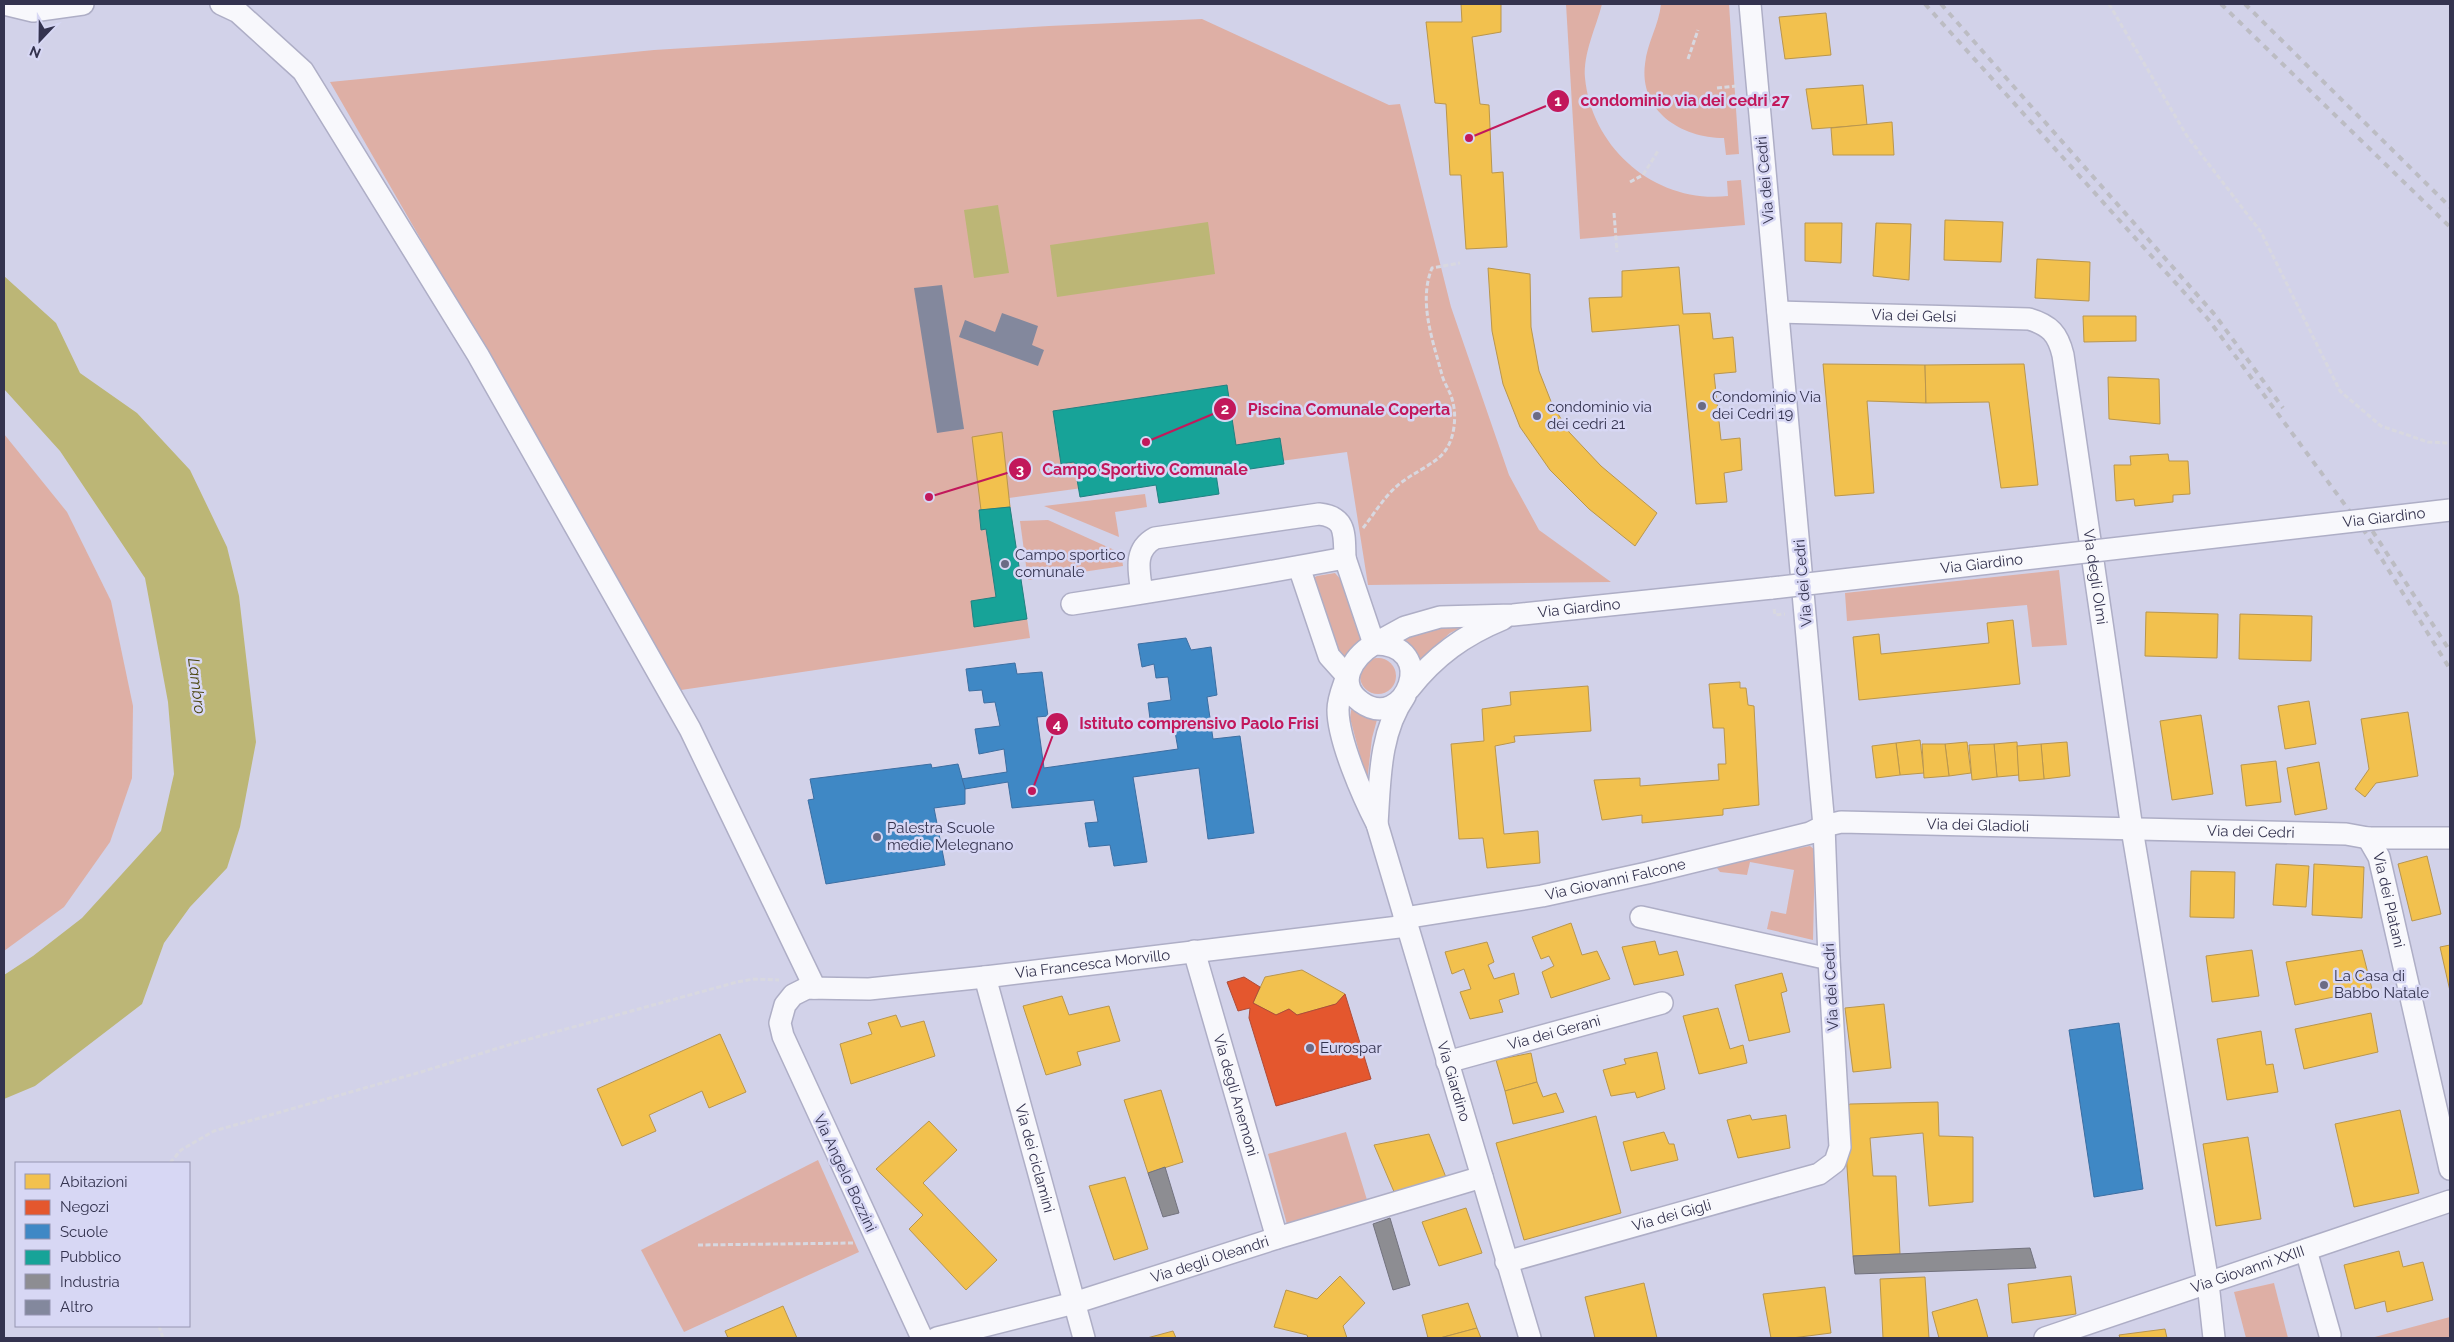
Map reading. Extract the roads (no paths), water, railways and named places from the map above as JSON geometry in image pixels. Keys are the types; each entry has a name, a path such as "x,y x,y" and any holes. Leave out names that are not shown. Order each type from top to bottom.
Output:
{"street":[{"path":"4,4 33,11 83,4"},
{"path":"221,4 238,12 303,70 478,355 690,729 815,988"},
{"name":"Via dei Cedri","path":"1750,4 1824,826 1829,959 1840,1140 1835,1162"},
{"name":"Via dei Gelsi","path":"1778,312 2029,319 2048,326"},
{"name":"Via degli Olmi","path":"2048,326 2056,334 2063,355 2132,830 2208,1283 2214,1338"},
{"name":"Via Giardino","path":"1530,1338 1377,824 1355,775 1339,721 1339,703 1347,676 1358,656 1374,644 1405,627 1429,619 1464,615 1513,615 1772,588 2450,510"},
{"path":"1142,593 1139,567 1140,553 1148,542 1162,536 1319,514 1334,517 1342,527 1344,534 1344,558 1374,644"},
{"path":"1072,604 1344,558"},
{"path":"1299,567 1329,656 1347,676"},
{"name":"Via Giardino","path":"1377,824 1386,740 1398,706 1407,692 1424,670 1447,649 1474,632 1513,615"},
{"name":"Via Giardino","path":"1347,676 1349,687 1354,696 1371,707 1392,706 1407,692 1412,680 1408,660 1393,646 1374,644"},
{"name":"Via dei Gladioli","path":"1824,826 1841,822 2132,830"},
{"name":"Via Giovanni Falcone","path":"1405,922 1542,896 1647,873 1810,833 1824,826"},
{"name":"Via dei Cedri","path":"2132,830 2346,834 2368,838"},
{"path":"2368,838 2450,838"},
{"name":"Via dei Platani","path":"2368,838 2379,857 2450,1169"},
{"path":"1641,917 1829,959"},
{"name":"Via Francesca Morvillo","path":"785,1005 797,992 815,988 869,988 985,977 1405,922"},
{"name":"Via degli Anemoni","path":"1194,951 1277,1238"},
{"name":"Via dei ciclamini","path":"985,977 1084,1338"},
{"name":"Via dei Gerani","path":"1447,1062 1662,1003"},
{"name":"Via Angelo Bozzini","path":"785,1005 780,1023 783,1036 922,1338"},
{"name":"Via dei Gigli","path":"1506,1262 1819,1174 1835,1162"},
{"name":"Via degli Oleandri","path":"937,1338 1074,1303 1277,1238 1482,1178"},
{"name":"Via Giovanni XXIII","path":"2045,1338 2450,1201"},
{"path":"2306,1250 2330,1335"}],"water":[{"path":"998,205 1009,273 974,278 964,210"},
{"path":"1208,222 1215,274 1057,297 1050,245"},
{"name":"Lambro","path":"4,276 56,323 80,373 137,413 190,470 227,547 239,596 256,742 240,827 227,868 190,907 164,943 142,1004 35,1086 4,1099 4,975 33,956 82,918 161,831 174,774 168,702 145,578 60,451 4,389"}],"railway":[{"path":"1925,4 2208,319 2365,532 2450,669"},
{"path":"1941,4 2215,315 2283,408"},
{"path":"2221,4 2450,227"},
{"path":"2245,4 2450,207"},
{"path":"2366,521 2450,651"}],"place":[{"name":"condominio via dei cedri 27","path":"1469,138"},
{"name":"Condominio Via dei Cedri 19","path":"1702,406"},
{"name":"condominio via dei cedri 21","path":"1537,416"},
{"name":"Piscina Comunale Coperta","path":"1146,442"},
{"name":"Campo Sportivo Comunale","path":"929,497"},
{"name":"Campo sportico comunale","path":"1005,564"},
{"name":"Istituto comprensivo Paolo Frisi","path":"1032,791"},
{"name":"Palestra Scuole medie Melegnano","path":"877,837"},
{"name":"La Casa di Babbo Natale","path":"2324,985"},
{"name":"Eurospar","path":"1310,1048"}]}
